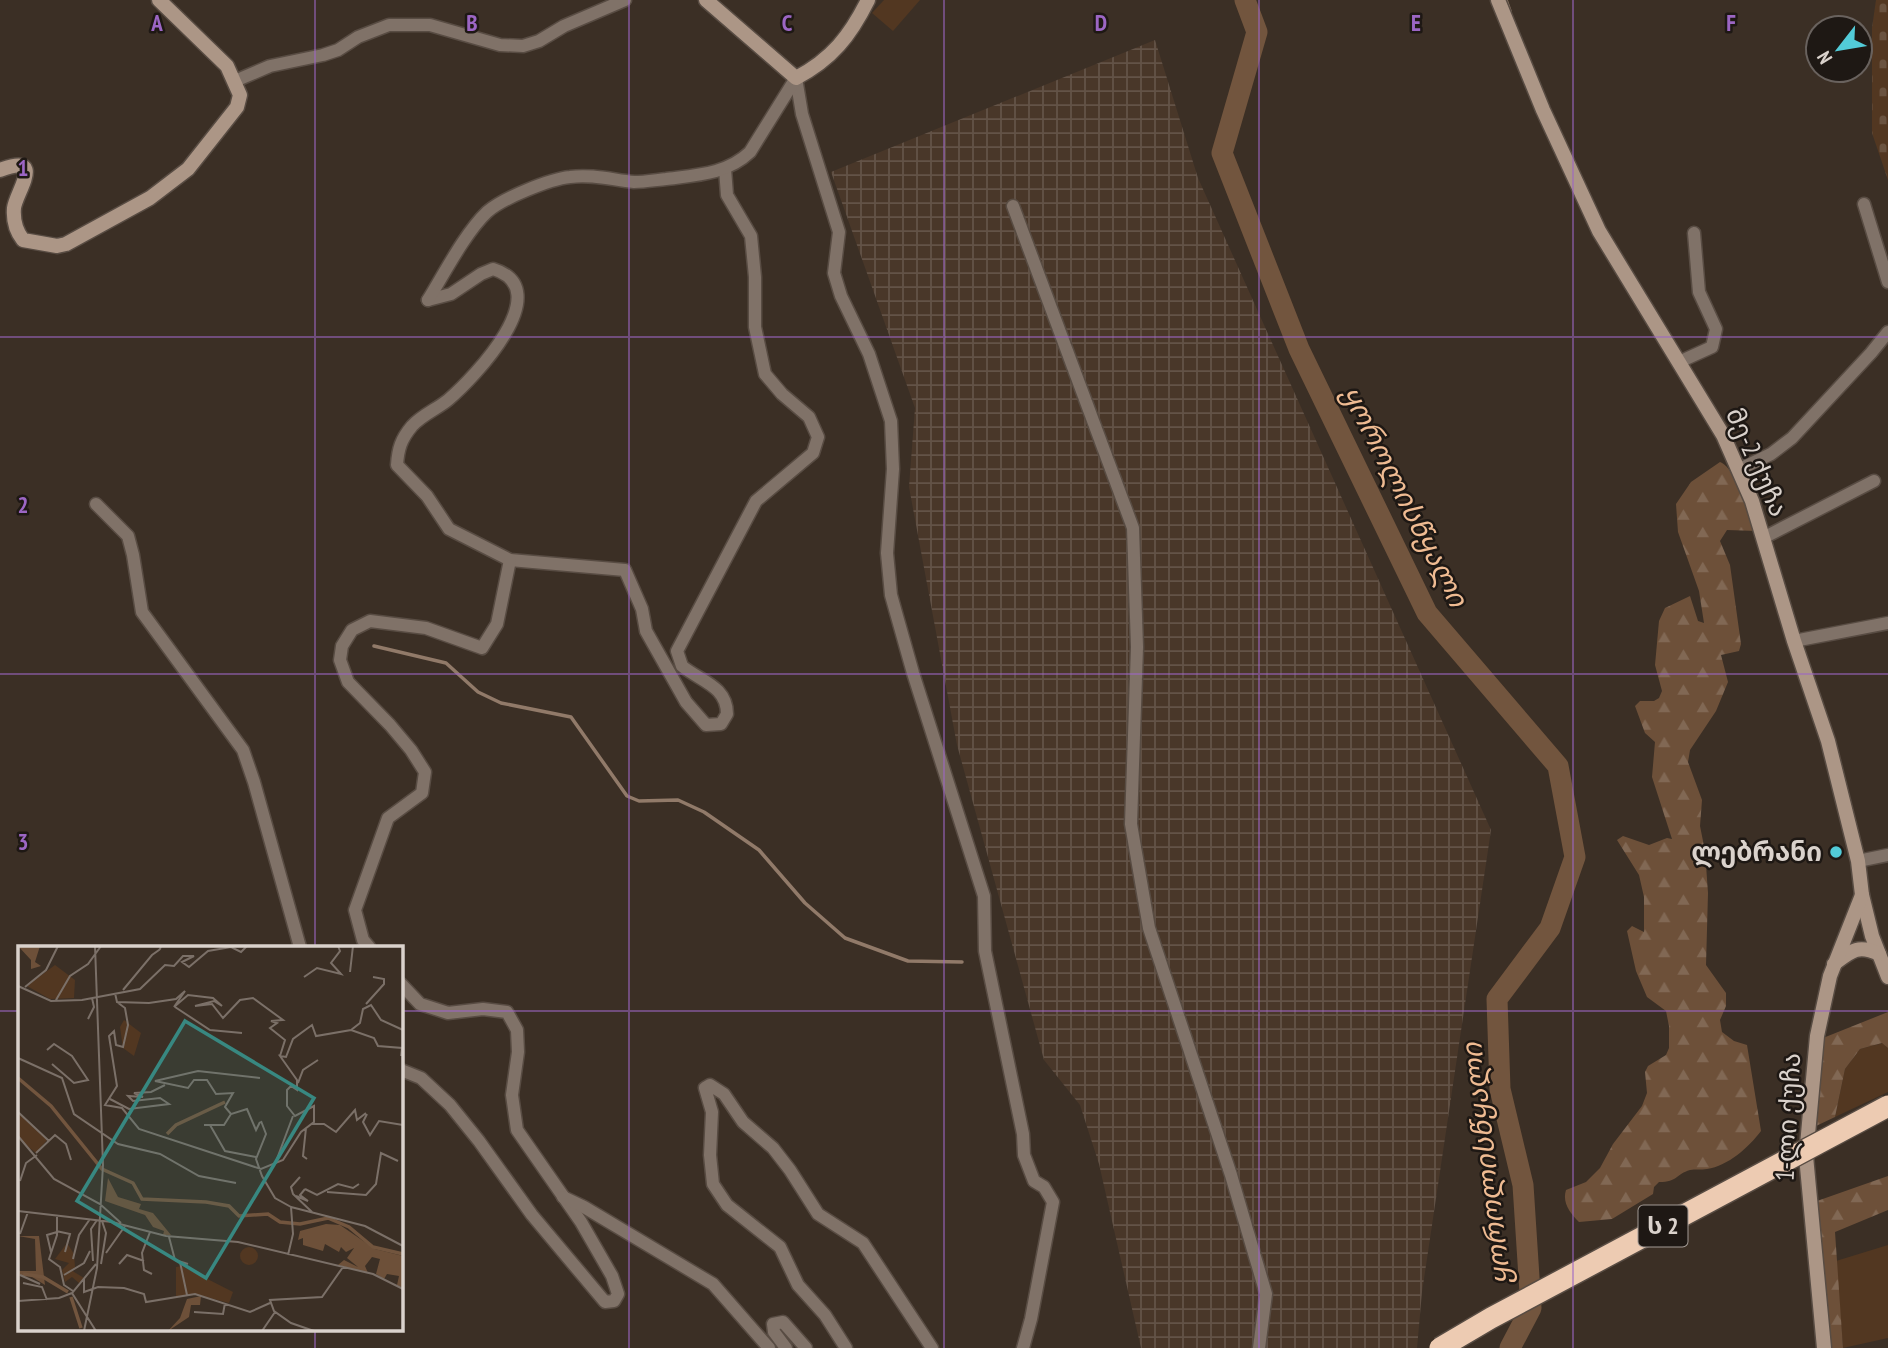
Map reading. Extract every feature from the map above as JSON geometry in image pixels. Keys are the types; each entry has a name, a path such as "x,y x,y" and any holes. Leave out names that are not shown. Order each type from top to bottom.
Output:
{"highway":[{"name":"ს 2","path":"1440,1348 1491,1318 1888,1106"}],"street":[{"path":"0,170 18,166 23,168 26,174 14,208 14,222 23,240 57,246 66,244 150,198 188,169 237,107 240,95 227,66 159,0"},
{"path":"234,81 270,66 338,50 358,37 389,25 430,25 500,45 523,46 625,0"},
{"path":"706,0 796,78 802,114 839,232 834,273 841,296 869,354 891,421 893,469 887,553 891,595 912,673 984,896 985,951 1023,1134 1024,1155 1034,1181 1044,1187 1054,1202 1023,1348"},
{"path":"725,169 727,195 751,236 755,277 755,327 765,373 782,394 809,417 818,437 813,453 756,501 677,651 682,666 716,688 723,697 727,714 721,724 706,724 686,702 646,631 642,609 625,570 510,560 449,529 427,496 397,465 398,445 414,424 448,400 488,358 515,317 520,297 513,281 503,272 493,269 451,294 428,300 459,249 487,212 515,196 569,177 595,176 636,182 704,175 725,169 741,160 750,152 796,78 817,67 845,40 868,0"},
{"name":"მე-2 ქუჩა","path":"1498,0 1543,110 1599,231 1723,435 1752,501 1794,641 1828,741 1858,860 1862,895 1888,977"},
{"path":"1864,204 1887,272"},
{"path":"1013,206 1133,528 1137,646 1132,824 1149,928 1231,1175 1266,1294 1259,1348"},
{"path":"1679,362 1712,347 1716,329 1699,292 1694,233"},
{"path":"1738,470 1772,454 1792,438 1888,332"},
{"path":"1763,538 1874,481"},
{"path":"96,504 128,536 134,555 142,612 243,750 300,946"},
{"path":"368,946 363,940 355,910 388,818 422,793 425,772 390,724 348,682 340,660 342,646 352,631 370,621 426,628 482,648 497,624 510,560"},
{"path":"1794,641 1888,623"},
{"path":"1858,860 1888,855"},
{"name":"1-ლი ქუჩა","path":"1824,1348 1806,1156 1817,1036 1834,965 1862,895"},
{"path":"1834,965 1857,949 1866,948 1879,954"},
{"path":"402,985 420,1004 448,1013 484,1009 508,1012 517,1030 518,1052 512,1095 517,1130 612,1276 618,1294 614,1301 605,1302 550,1236 450,1105 421,1078 402,1070"},
{"path":"846,1348 825,1315 798,1284 780,1247 727,1205 713,1184 710,1155 712,1112 705,1088 710,1085 724,1094 743,1122 773,1148 818,1214 863,1244 932,1348"},
{"path":"563,1197 713,1283 769,1348"},
{"path":"786,1348 774,1332 773,1324 783,1322 806,1348"}],"shaded area":[{"path":"1155,40 1198,178 1491,830 1422,1292 1417,1348 1141,1348 1099,1164 1080,1105 1044,1060 957,745 909,487 915,408 831,172"}],"green space":[{"path":"884,0 920,0 893,31 872,13"},
{"path":"1876,0 1888,0 1888,180 1872,133"},
{"path":"1720,462 1737,482 1757,531 1727,530 1720,541 1730,565 1741,644 1739,651 1721,655 1728,682 1716,711 1690,750 1688,762 1702,800 1700,826 1708,893 1706,965 1726,993 1726,1006 1720,1020 1722,1032 1734,1041 1747,1045 1761,1131 1744,1149 1723,1164 1690,1170 1670,1181 1659,1182 1654,1187 1653,1194 1612,1219 1579,1222 1566,1203 1566,1190 1586,1182 1600,1168 1613,1144 1642,1106 1647,1093 1645,1072 1648,1066 1666,1055 1669,1048 1666,1011 1647,997 1636,971 1627,931 1632,926 1644,932 1644,897 1639,875 1617,840 1623,836 1649,845 1667,838 1672,839 1652,777 1655,742 1645,733 1635,706 1640,701 1654,701 1662,691 1655,665 1659,621 1665,608 1690,596 1698,621 1704,623 1699,591 1678,532 1676,504 1691,482"},
{"path":"1888,1012 1888,1048 1882,1043 1860,1049 1845,1069 1835,1117 1816,1126 1823,1038"},
{"path":"1883,1043 1888,1048 1888,1092 1835,1117 1845,1069 1860,1049"},
{"path":"1888,1176 1888,1210 1835,1232 1843,1348 1830,1348 1817,1201"},
{"path":"1888,1245 1888,1338 1843,1348 1836,1261"}],"waterway":[{"name":"ყოროლისწყალი","path":"1245,0 1257,32 1222,153 1299,349 1427,613 1558,766 1575,857 1550,928 1497,999 1500,1089 1523,1185 1531,1308 1510,1348"},
{"path":"1506,0 1510,11"},
{"path":"374,646 446,663 478,692 501,703 571,717 627,796 639,801 678,800 704,812 759,850 805,903 845,938 908,961 962,962"}],"place":[{"name":"ლებრანი","path":"1836,852"}]}
